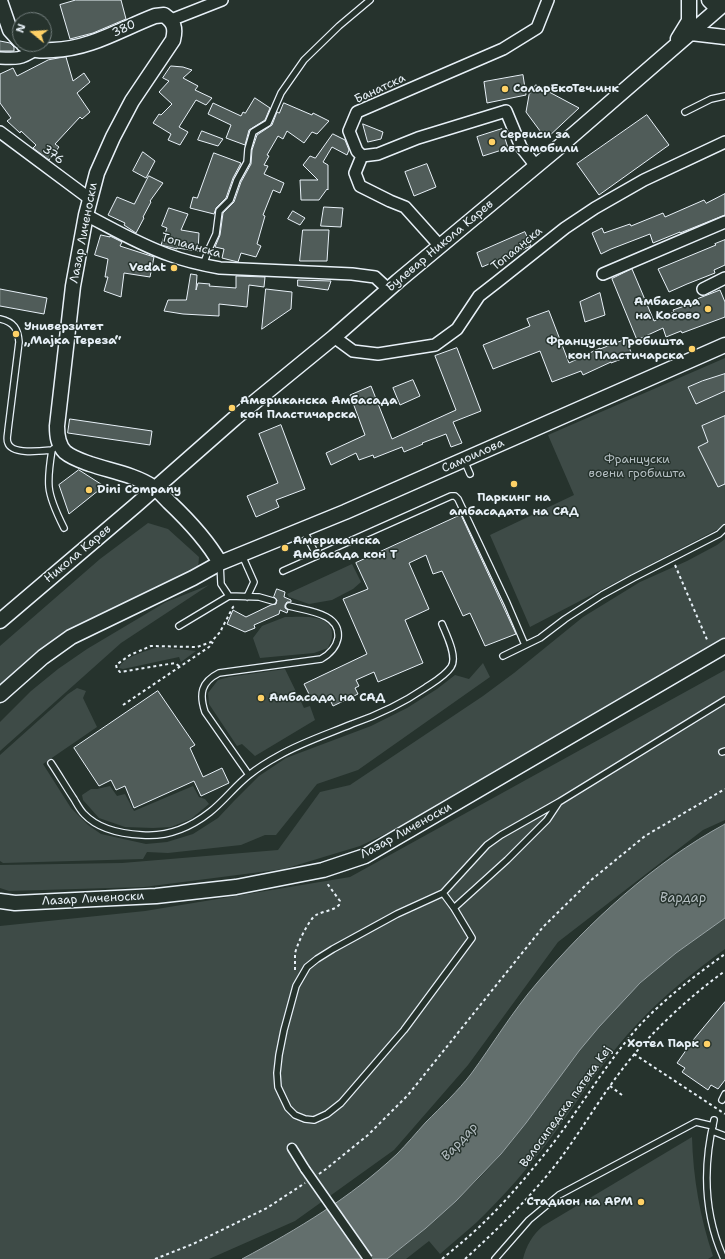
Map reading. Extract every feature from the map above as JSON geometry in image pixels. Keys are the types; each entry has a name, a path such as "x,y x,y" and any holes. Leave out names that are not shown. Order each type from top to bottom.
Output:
{"street":[{"path":"172,20 222,0"},
{"name":"Банатска","path":"362,156 357,151 349,131 357,112 503,49 537,28 548,0"},
{"path":"672,50 689,21 689,0"},
{"path":"0,3 12,32"},
{"name":"Булевар Никола Карев","path":"155,488 230,423 334,337 388,289 536,166 672,50 719,7"},
{"name":"380","path":"52,49 61,50 76,48 105,38 155,16 164,15 172,20"},
{"name":"Лазар Личеноски","path":"56,447 57,426 73,286 86,214 96,173 132,101 173,40 176,31 172,20"},
{"path":"691,33 725,37"},
{"path":"0,58 22,58 26,52"},
{"path":"440,246 405,207 360,186 355,173 362,156 378,154 418,138 506,111 521,147 536,166"},
{"name":"376","path":"0,132 90,199"},
{"name":"Топаанска","path":"334,337 353,351 378,354 435,345 457,329 478,296 565,228 595,208 644,180 725,142"},
{"name":"Топаанска","path":"86,214 149,247 169,255 203,265 220,268 352,274 375,277 388,289"},
{"path":"603,274 725,222"},
{"path":"703,289 725,278"},
{"name":"Самоилова","path":"220,563 464,460 725,345"},
{"path":"0,695 43,657 71,637 193,578 220,563 214,551 187,520 155,488 140,480 74,458 56,447"},
{"name":"Никола Карев","path":"0,621 155,488"},
{"name":"Лазар Личеноски","path":"0,902 15,903 156,896 236,887 323,870 365,856 725,646"},
{"path":"292,1148 368,1259"}],"lane":[{"path":"203,265 216,234 219,211 230,200 237,180 247,162 248,148 254,132 268,124 281,93 304,60 339,26 370,0"},
{"path":"685,112 711,99 725,96"},
{"path":"0,319 9,322 15,327 19,342 7,442 11,448 18,450 56,447"},
{"name":"Лазар Личеноски","path":"56,447 50,464 49,488 64,528"},
{"path":"464,460 470,474"},
{"path":"283,572 451,496 455,496 458,499 526,645"},
{"path":"503,656 540,638 602,594 719,534 725,528"},
{"path":"303,529 317,556"},
{"path":"241,555 254,582 247,597"},
{"path":"220,563 221,584 229,596"},
{"path":"179,626 229,596 259,597 273,601"},
{"path":"249,775 205,712 202,704 202,693 208,680 219,673 321,659 327,656 336,644 338,631 332,619 321,614 289,606"},
{"path":"52,763 83,813 93,821 117,831 144,836 172,832 197,821 210,812 249,775 264,764 299,745 369,717 406,700 435,682 451,668 453,660 451,647 442,624"},
{"path":"443,893 472,938 404,1030 341,1103 327,1114 314,1120 305,1119 295,1115 288,1108 278,1087 277,1073 282,1042 296,986 307,967 317,959 397,914 443,893 487,845 501,835 559,802 725,700"},
{"path":"454,908 507,860 547,820 559,802"},
{"path":"722,1100 725,1094"},
{"path":"714,1120 708,1174 708,1207 716,1239 724,1259"},
{"path":"495,1259 529,1220 559,1195 696,1122 713,1128 725,1136"}],"path":[{"path":"673,558 712,654"},
{"path":"123,706 179,666 209,647 222,630 233,607 247,597"},
{"path":"179,666 175,663 120,672 116,665 130,655 151,646 197,647 211,642 222,630"},
{"path":"313,1178 326,1170 368,1135 408,1095 543,927 590,881 645,836 725,789"},
{"path":"296,986 295,954 307,927 315,916 336,908 340,901 322,876"},
{"name":"Велосипедска патека Кеј","path":"442,1259 477,1229 532,1169 568,1123 614,1056 641,1025 677,991 725,954"},
{"path":"465,1259 520,1205 550,1172 577,1136 610,1086 645,1041 678,1010 725,971"},
{"path":"634,1054 725,1114"},
{"path":"610,1086 622,1094"},
{"path":"155,1259 193,1244 267,1208 307,1182"}],"green space":[{"name":"Француски воени гробишта","path":"725,358 725,523 718,529 530,627 490,535 574,495 548,435"},
{"path":"148,523 168,529 199,557 198,570 63,636 0,690 0,646 100,559"},
{"path":"725,539 725,638 438,809 360,846 284,869 144,887 9,891 0,888 0,865 122,863 278,850 320,792 350,785 483,696 583,617 640,582 687,561"},
{"path":"352,564 361,582 353,589 332,600 309,604 289,597 287,594"},
{"path":"209,585 121,643 0,751 0,722 31,691 58,669 87,649 166,602"},
{"path":"285,617 315,618 328,623 332,636 328,648 314,653 260,658 253,638 262,626"},
{"path":"159,647 196,651 181,662 179,657 123,669 119,668 125,660 130,657"},
{"path":"483,663 490,677 358,770 317,784 276,835 265,835 241,845 168,853 147,852 143,859 3,863 0,861 0,755 68,694 77,688 86,691 83,698 97,727 43,764 71,808 88,825 101,834 146,844 167,842 193,834 218,818 259,776 286,758 371,726 407,708 437,689 455,675 469,679"},
{"path":"285,669 304,708 310,706 315,720 255,756 242,744 237,746 209,704 208,693 218,680"},
{"path":"725,670 725,820 703,830 558,942 468,1065 394,1150 295,1221 209,1259 0,1259 0,926 145,911 350,877"},
{"path":"110,786 117,796 125,794 134,811 193,786 199,797 205,799 209,804 191,819 171,827 125,827 99,818 83,800 82,795 91,789"},
{"path":"725,918 725,949 691,974 670,992 627,1035 535,1158 487,1212 440,1254 429,1241 406,1259 387,1259 447,1209 489,1168 522,1128 578,1051 610,1013 665,962"},
{"name":"Стадион на АРМ","path":"692,1137 698,1197 704,1227 713,1256 708,1259 523,1259 530,1241 543,1226"}],"water":[{"name":"Вардар","path":"725,824 725,918 676,953 640,983 579,1051 526,1123 501,1154 456,1201 426,1228 387,1259 242,1259 323,1212 361,1185 397,1154 466,1080 528,994 579,937 648,875 698,839"}],"building":[{"path":"76,0 121,0 126,19 93,33 70,39 60,5"},
{"path":"0,41 10,43 12,45 12,51 0,51"},
{"path":"66,57 73,81 84,73 90,82 77,93 90,112 82,119 80,117 55,144 59,147 49,160 33,148 36,145 21,131 20,133 7,121 11,118 0,103 0,74 13,68 17,76 48,60"},
{"path":"171,66 183,67 192,70 183,78 198,86 195,90 212,98 206,105 196,100 179,127 188,132 180,145 168,140 171,134 153,123 159,114 161,115 172,104 159,92 169,81 163,78"},
{"name":"СоларЕкоТеч.инк","path":"523,75 526,95 487,103 484,82"},
{"path":"536,85 579,108 546,139 526,112 529,95"},
{"path":"255,98 270,108 265,120 249,130 245,145 226,138 231,125 208,114 213,103 241,116 243,112 245,113"},
{"path":"284,103 312,115 313,113 329,121 317,134 312,132 304,143 287,131 283,139 278,136 267,155 269,156 264,165 268,166 264,174 284,183 280,193 273,190 263,215 265,216 257,244 261,246 256,257 241,253 238,262 222,258 224,249 215,247 220,235 223,213 234,202 241,182 251,164 252,150 257,135 272,125 277,112 279,113"},
{"path":"647,115 669,145 599,195 577,164"},
{"path":"363,124 383,132 381,139 368,142"},
{"name":"Сервиси за автомобили","path":"502,129 508,148 483,156 477,137"},
{"path":"202,131 223,139 218,146 198,140"},
{"path":"333,134 345,140 349,150 347,155 332,147 323,162 328,165 328,190 327,189 319,200 301,200 300,180 318,180 303,165 310,156 315,158"},
{"path":"143,152 155,161 146,178 133,171"},
{"path":"214,153 241,163 233,178 226,198 216,208 214,214 190,208 193,197 197,198"},
{"path":"427,164 436,187 414,196 405,172"},
{"path":"149,176 163,183 150,201 151,202 143,217 144,218 136,233 124,225 125,223 108,215 117,197 134,204"},
{"path":"725,194 725,215 653,243 650,234 601,254 592,233 602,228 604,233 630,224 631,226 663,213 665,217 704,200 706,203"},
{"path":"324,207 343,208 341,227 321,226"},
{"path":"169,208 188,214 181,230 199,233 198,251 177,249 161,245 167,228 162,226"},
{"path":"293,211 305,218 300,225 288,219"},
{"path":"303,230 329,230 327,261 300,261"},
{"path":"525,232 531,246 482,267 477,253"},
{"path":"101,235 110,236 122,242 120,246 154,257 150,277 124,273 121,297 104,291 108,277 105,277 108,259 95,255"},
{"path":"725,240 725,265 714,270 715,273 669,292 658,269"},
{"path":"632,269 654,321 674,312 673,310 690,304 689,302 720,290 725,302 725,317 682,333 681,331 666,337 663,328 637,340 612,279"},
{"path":"191,274 197,275 196,290 198,283 210,284 209,286 236,288 236,276 265,277 264,287 249,285 247,307 219,304 219,316 183,314 164,311 168,300 186,300"},
{"path":"298,280 331,281 328,290 298,286"},
{"path":"0,289 47,298 44,314 0,306"},
{"path":"266,289 292,292 291,309 262,329"},
{"path":"600,293 605,315 585,322 580,302"},
{"path":"549,311 569,363 600,348 626,339 632,355 611,362 583,375 581,371 552,382 540,351 493,369 483,345 530,326 527,319"},
{"path":"457,348 481,411 453,422 462,443 451,447 446,434 404,452 402,447 374,458 373,455 359,460 356,453 331,465 326,453 365,435 350,395 371,386 392,439 456,410 435,356"},
{"path":"725,374 725,391 696,404 688,387"},
{"path":"413,380 420,396 400,405 393,388"},
{"path":"725,416 725,484 718,487 698,447 708,442 702,426"},
{"path":"70,419 152,431 150,445 68,433"},
{"path":"281,425 305,489 276,500 279,507 256,517 247,496 278,483 259,434"},
{"path":"79,470 104,486 69,514 59,485"},
{"path":"461,515 516,634 485,646 470,613 463,616 442,571 433,574 426,555 409,563 429,609 405,620 423,663 378,682 374,672 356,680 359,686 355,688 358,694 333,706 330,700 326,701 324,697 316,701 313,695 310,696 304,684 367,654 343,599 368,589 356,563"},
{"path":"277,589 285,592 284,597 291,600 291,602 287,602 285,605 285,608 288,610 287,613 280,610 279,614 254,625 255,628 245,632 227,624 233,610 246,617 276,604 277,600 274,597"},
{"path":"158,691 195,745 190,748 203,777 222,768 229,783 201,796 194,781 134,808 125,786 116,790 111,780 99,786 74,748"},
{"name":"Хотел Парк","path":"725,1002 725,1080 718,1089 711,1085 708,1090 682,1072 685,1068 677,1063 694,1039"}],"place":[{"name":"СоларЕкоТеч.инк","path":"505,89"},
{"name":"Сервиси за автомобили","path":"492,142"},
{"name":"Vedat","path":"174,268"},
{"name":"Амбасада на Косово","path":"708,309"},
{"name":"Универзитет „Мајка Тереза“","path":"16,334"},
{"name":"Француски Гробишта кон Пластичарска","path":"692,349"},
{"name":"Американска Амбасада кон Пластичарска","path":"232,408"},
{"name":"Паркинг на амбасадата на САД","path":"514,484"},
{"name":"Dini Company","path":"89,490"},
{"name":"Американска Амбасада кон Т","path":"285,548"},
{"name":"Амбасада на САД","path":"261,698"},
{"name":"Хотел Парк","path":"707,1044"},
{"name":"Стадион на АРМ","path":"641,1202"}]}
